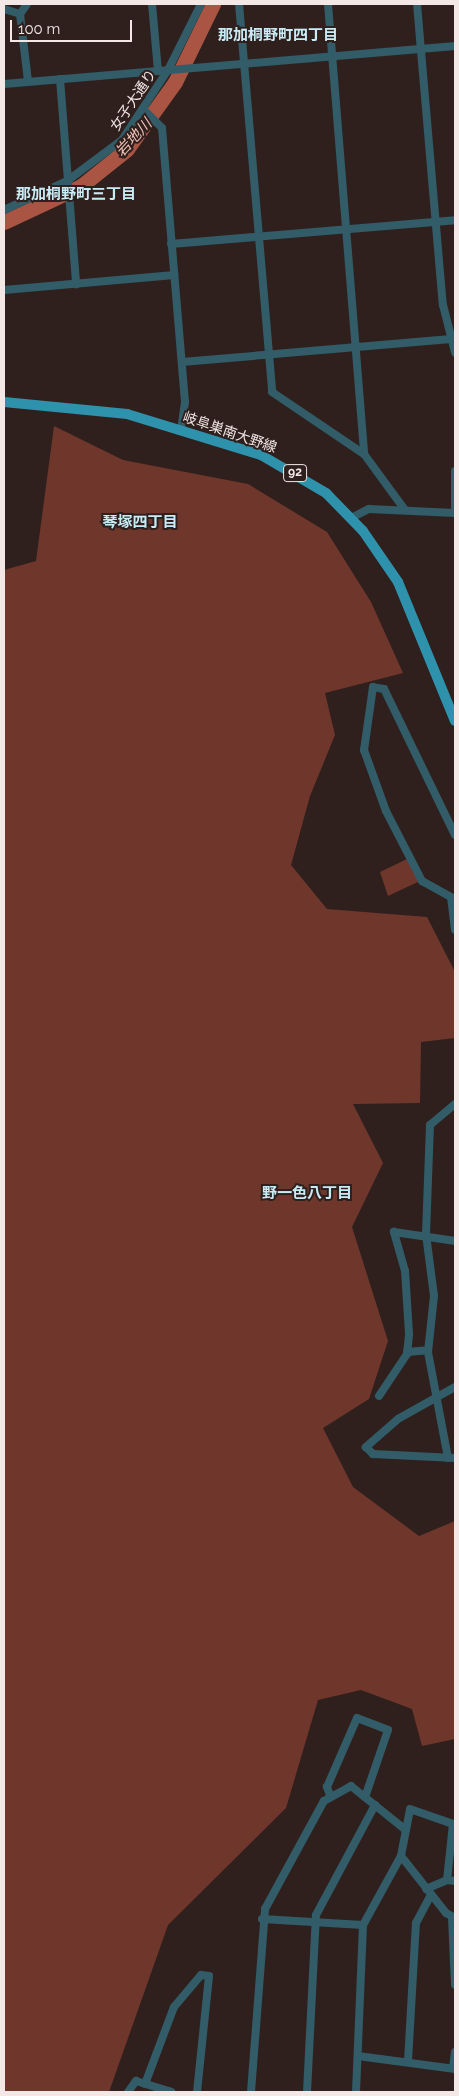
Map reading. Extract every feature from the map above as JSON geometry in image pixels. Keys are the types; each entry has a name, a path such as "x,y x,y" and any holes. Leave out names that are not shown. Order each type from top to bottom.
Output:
{"main road":[{"name":"岐阜巣南大野線","path":"4,402 97,409 181,429 291,470 326,492 351,518 398,582 455,721"}],"street":[{"path":"27,4 20,14 28,81"},
{"path":"152,4 158,71"},
{"name":"女子大通り","path":"4,210 68,183 122,140 146,112 170,70 201,4"},
{"path":"240,4 272,392 364,454 405,510"},
{"path":"328,4 364,454"},
{"path":"417,4 436,222 451,339 455,352"},
{"path":"4,9 20,14"},
{"path":"4,84 455,46"},
{"path":"60,79 76,284"},
{"path":"146,112 158,120 182,362 181,429"},
{"path":"171,244 455,220"},
{"path":"4,290 174,275"},
{"path":"182,362 451,339"},
{"path":"351,518 370,509 455,513 455,471"},
{"path":"455,835 384,688 373,687 364,750 386,811 422,881 453,896 455,930"},
{"path":"455,1104 430,1124 426,1234 434,1296 428,1350 435,1396 452,1458 373,1454 366,1447 435,1396 455,1387"},
{"path":"380,1396 407,1352 408,1291 394,1232 426,1234 455,1241"},
{"path":"407,1352 428,1350"},
{"path":"330,1795 327,1787 357,1718 388,1730 365,1797"},
{"path":"251,2092 262,1919 330,1795 351,1786 406,1830"},
{"path":"307,2092 314,1923 374,1805"},
{"path":"356,2092 363,1926 401,1856 410,1809 453,1824 447,1880"},
{"path":"401,1856 428,1892 454,1918 455,1985"},
{"path":"408,2061 416,1923 428,1892 447,1880 455,1881"},
{"path":"262,1919 363,1926"},
{"path":"144,2084 174,2006 201,1975 209,1976 197,2092"},
{"path":"358,2056 408,2061 454,2069 455,2052"},
{"path":"128,2092 136,2081 171,2092"}],"shaded area":[{"path":"54,426 123,460 248,484 327,532 371,602 403,673 325,693 335,735 310,796 291,865 327,909 427,917 455,972 455,1038 421,1042 420,1103 353,1104 383,1163 352,1227 388,1341 369,1399 323,1428 353,1487 419,1536 455,1521 455,1739 422,1746 412,1709 361,1690 318,1700 286,1808 168,1925 109,2092 4,2092 4,570 36,561"},
{"path":"407,859 420,881 388,896 380,872"}],"waterway":[{"name":"岩地川","path":"4,222 81,186 127,149 175,82 213,4"}],"district":[{"name":"那加桐野町四丁目","path":"278,36"},
{"name":"那加桐野町三丁目","path":"76,195"},
{"name":"琴塚四丁目","path":"140,523"},
{"name":"野一色八丁目","path":"307,1194"}]}
